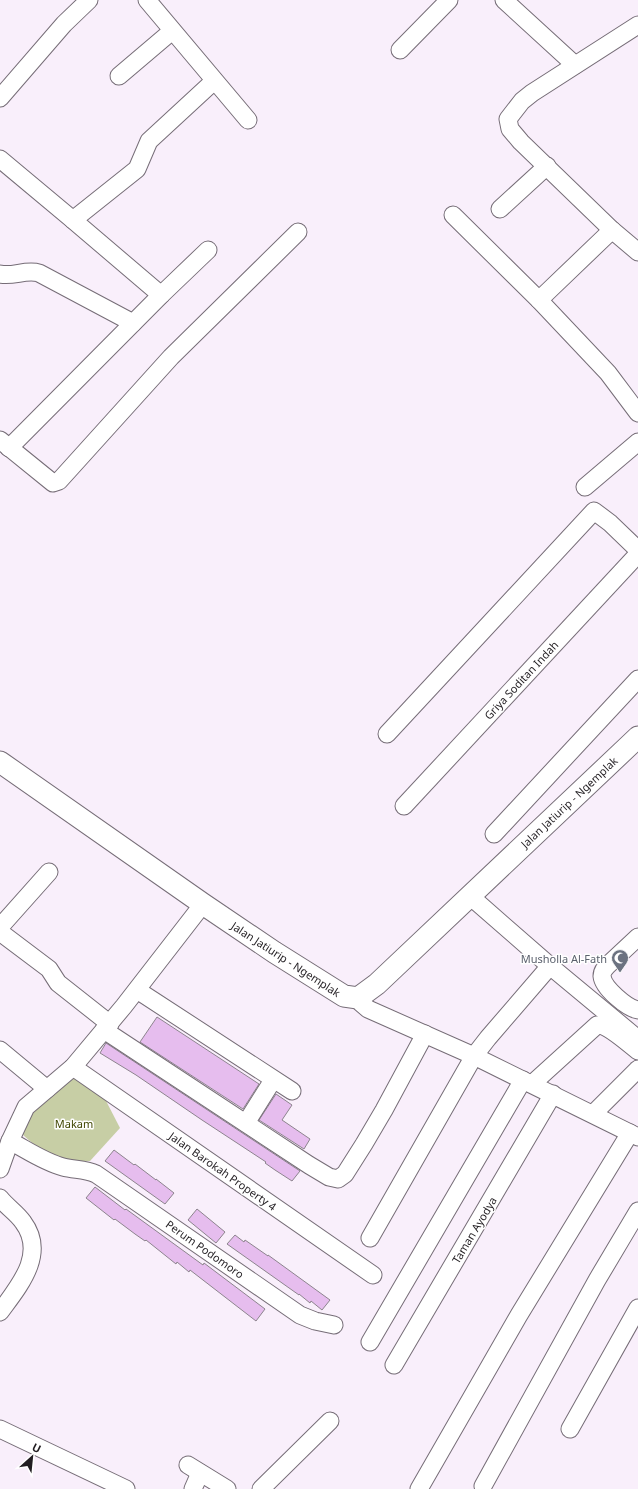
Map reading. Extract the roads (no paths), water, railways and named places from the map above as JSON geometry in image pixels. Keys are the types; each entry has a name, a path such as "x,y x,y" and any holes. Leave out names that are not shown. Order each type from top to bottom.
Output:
{"street":[{"path":"147,0 248,120"},
{"path":"400,50 449,0"},
{"path":"504,0 575,65"},
{"path":"0,98 64,24 86,1"},
{"path":"638,25 540,86 522,101 508,119 510,129 521,142 612,230 638,252"},
{"path":"119,76 172,31"},
{"path":"73,220 137,169 149,141 214,81"},
{"path":"500,209 547,166"},
{"path":"2,167 73,220 161,295"},
{"path":"453,215 539,300 608,373 638,413"},
{"path":"539,300 612,230"},
{"path":"208,250 133,323 4,444 53,483 59,481 171,357 298,232"},
{"path":"0,274 7,275 31,271 39,273 133,323"},
{"path":"585,487 638,442"},
{"path":"386,734 594,511 625,536 638,550"},
{"name":"Griya Soditan Indah","path":"404,806 638,554"},
{"path":"494,834 638,679"},
{"name":"Jalan Jatiurip - Ngemplak","path":"0,762 203,904 328,988 344,996 358,998 377,984 638,737"},
{"path":"0,927 49,872"},
{"path":"477,888 550,966 638,1039"},
{"path":"0,1169 10,1141 26,1108 73,1067 137,990 203,904"},
{"path":"0,932 49,969 58,983 107,1027 319,1172 338,1179 345,1174 384,1110 425,1034"},
{"path":"638,937 604,969 602,975 606,988 631,1008 638,1010"},
{"path":"370,1238 474,1056 550,966"},
{"path":"137,990 292,1091"},
{"path":"358,998 368,1009 474,1056 554,1094 634,1135 519,1315 419,1489"},
{"path":"370,1342 528,1082 597,1025 602,1025 608,1028 638,1051"},
{"path":"0,1050 47,1089"},
{"name":"Jalan Barokah Property 4","path":"73,1067 373,1276"},
{"path":"593,1114 638,1069"},
{"path":"246,1123 273,1080"},
{"name":"Taman Ayodya","path":"394,1365 554,1094"},
{"name":"Perum Podomoro","path":"10,1141 50,1163 65,1168 87,1170 96,1174 300,1314 315,1321 334,1325"},
{"path":"0,1198 24,1222 31,1235 33,1250 32,1260 28,1269 0,1312"},
{"path":"483,1486 597,1280 638,1211"},
{"path":"570,1429 638,1308"},
{"path":"261,1489 330,1421"},
{"path":"0,1429 126,1489"},
{"path":"193,1489 194,1469 227,1489"}],"place":[{"name":"Musholla Al-Fath","path":"620,973"}],"park label":[{"name":"Makam","path":"74,1123"}]}
